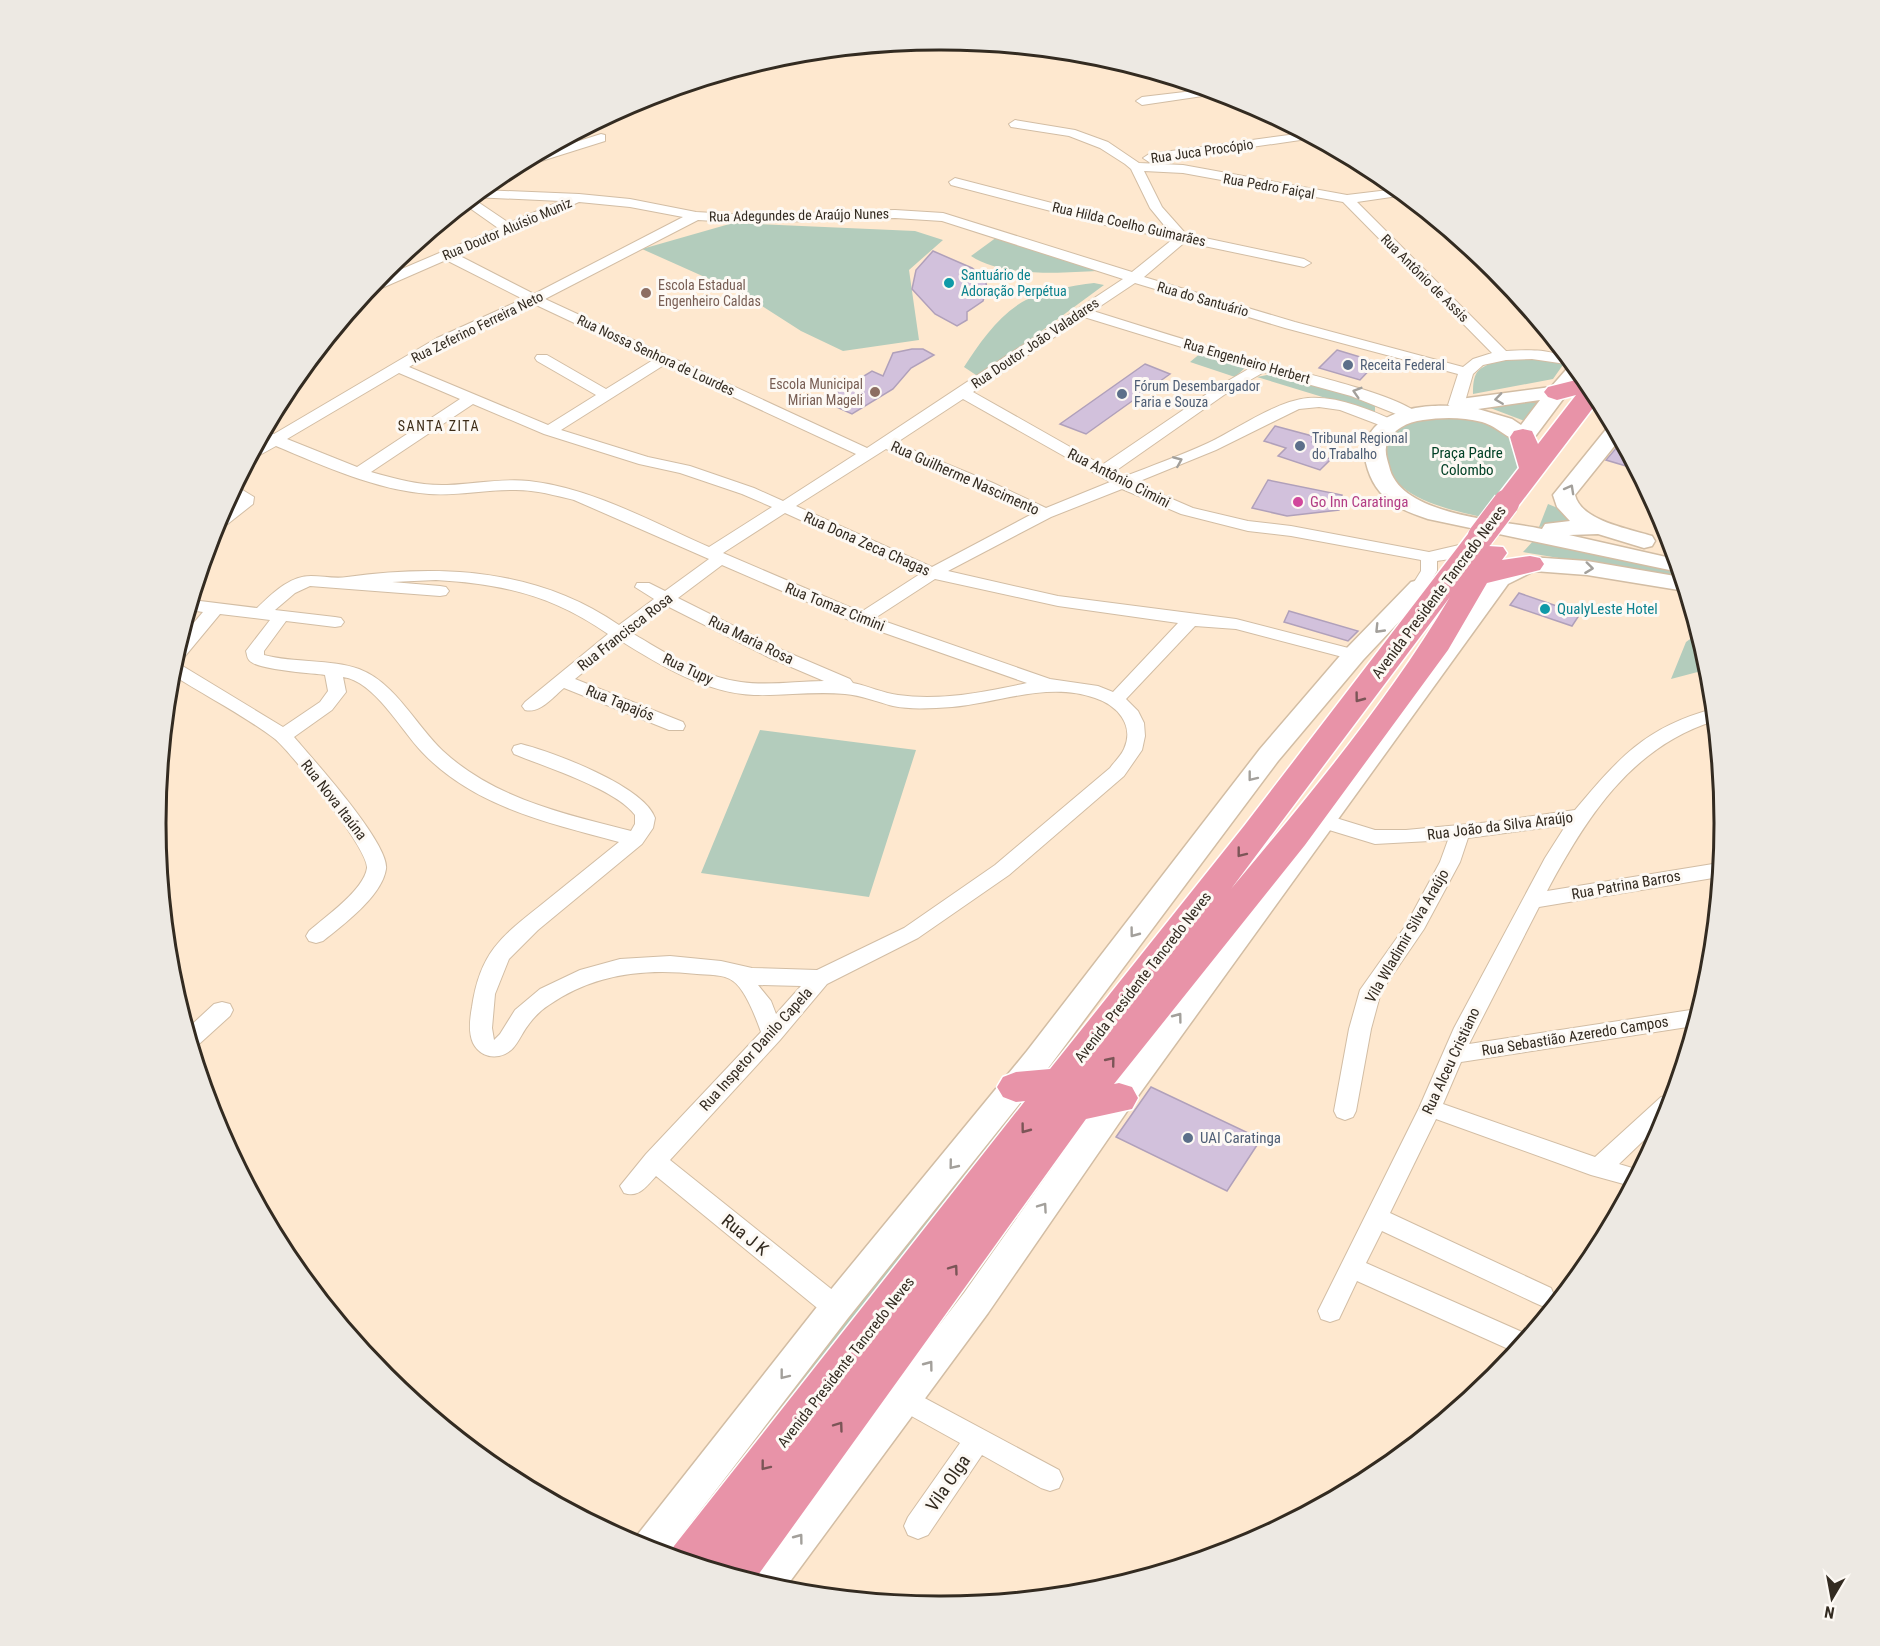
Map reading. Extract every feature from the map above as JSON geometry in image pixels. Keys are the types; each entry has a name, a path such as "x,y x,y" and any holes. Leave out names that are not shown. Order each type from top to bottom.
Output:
{"highway":[{"path":"1557,392 1578,387"},
{"name":"Avenida Presidente Tancredo Neves","path":"695,1556 1067,1094 1300,828 1437,644 1533,470 1587,399"},
{"name":"Avenida Presidente Tancredo Neves","path":"735,1568 1067,1094 1269,817 1431,576 1502,527 1596,414"},
{"path":"1523,436 1533,470"},
{"path":"1476,577 1505,568 1530,564"},
{"path":"1016,1087 1119,1098"}],"main road":[{"path":"1448,408 1489,417 1504,423 1523,436 1570,375"},
{"path":"1557,392 1411,415 1390,424 1380,431 1375,439 1376,466 1383,483 1407,503 1452,518 1502,527 1596,536 1663,550"},
{"path":"1610,437 1564,495 1566,505 1596,536 1668,563"},
{"path":"770,1577 976,1303 1119,1098 1500,579 1530,564 1587,567 1674,581"},
{"name":"Avenida Presidente Tancredo Neves","path":"653,1541 836,1308 1016,1087 1269,755 1354,655 1431,576"}],"street":[{"path":"1142,100 1198,94"},
{"path":"1015,124 1071,133 1104,145 1133,164 1155,208 1182,238"},
{"path":"553,153 601,138"},
{"name":"Rua Juca Procópio","path":"1133,164 1299,138"},
{"name":"Rua Pedro Faiçal","path":"1133,164 1183,169 1347,200 1389,194"},
{"name":"Rua Hilda Coelho Guimarães","path":"955,182 1182,238 1304,263"},
{"name":"Rua Adegundes de Araújo Nunes","path":"489,195 579,198 630,203 696,216 748,219 895,214 943,217"},
{"name":"Rua Doutor Aluísio Muniz","path":"390,280 579,198"},
{"name":"Rua Antônio de Assis","path":"1347,200 1503,356"},
{"path":"474,205 509,230"},
{"name":"Rua Zeferino Ferreira Neto","path":"270,437 442,341 534,299 696,216"},
{"name":"Rua do Santuário","path":"943,217 1111,269 1131,278 1290,325 1466,372"},
{"path":"675,227 748,219"},
{"name":"Rua Doutor João Valadares","path":"784,507 1081,312 1131,278 1182,238"},
{"name":"Rua Nossa Senhora de Lourdes","path":"447,255 534,299 866,453"},
{"name":"Rua Engenheiro Herbert","path":"1081,312 1262,367 1386,401 1411,415"},
{"path":"1448,408 1466,372 1480,363 1503,356 1541,356 1559,359"},
{"path":"542,358 605,394"},
{"path":"549,431 664,359"},
{"name":"Rua Dona Zeca Chagas","path":"398,367 549,431 645,461 684,469 717,480 784,507 932,573 1058,601 1236,624 1354,655"},
{"path":"1103,472 1219,392 1262,367"},
{"name":"Rua Antônio Cimini","path":"962,392 1124,484 1187,511 1248,526 1291,531 1431,576"},
{"path":"360,472 473,397"},
{"path":"862,619 932,573 1046,514 1211,447 1295,405 1308,402 1333,404 1390,424"},
{"name":"Rua Tomaz Cimini","path":"269,437 400,485 453,491 511,485 556,490 602,506 714,557 862,619 991,666 1048,684 1098,692 1115,700"},
{"name":"Rua Guilherme Nascimento","path":"884,443 987,486 1046,514"},
{"path":"230,515 245,504 246,497 240,494"},
{"name":"Rua Francisca Rosa","path":"531,706 620,633 667,599 714,557 784,507"},
{"name":"Rua Tupy","path":"341,583 404,574 470,576 538,591 588,611 620,633 679,666 736,688 754,691 817,687 860,690 894,700 949,702 994,696 1048,684"},
{"path":"261,613 294,585 309,581 440,591"},
{"name":"Rua Maria Rosa","path":"644,587 776,654 860,690"},
{"path":"198,606 335,622"},
{"path":"189,640 216,607"},
{"path":"282,615 255,651 256,658 354,673 389,699 436,756 466,781 499,798 543,816 635,839"},
{"path":"1115,700 1191,620"},
{"path":"181,673 283,736 326,706 337,692 333,670"},
{"name":"Rua Tapajós","path":"563,681 676,726"},
{"name":"Rua Inspetor Danilo Capela","path":"632,1186 772,1034 819,978 911,933 949,908 1002,870 1117,772 1133,750 1136,736 1135,723 1129,711 1115,700"},
{"name":"Rua João da Silva Araújo","path":"1323,821 1375,837 1432,836 1581,816 1611,780 1657,736 1677,725 1706,716"},
{"name":"Rua Nova Itaúna","path":"283,736 373,850 378,864 374,878 366,889 316,936"},
{"path":"521,750 627,796 638,804 644,813 645,821 643,829 635,839 525,929 497,961 486,985 481,1031 483,1042 492,1048 505,1045 517,1024 532,1006 584,977 613,966 670,963 724,970 740,975 819,978"},
{"name":"Rua Alceu Cristiano","path":"1330,1311 1430,1107 1465,1028 1581,816"},
{"name":"Vila Wladimir Silva Araújo","path":"1345,1111 1360,1029 1371,990 1414,929 1450,862 1460,832"},
{"name":"Rua Patrina Barros","path":"1533,901 1712,871"},
{"path":"740,975 763,1007 772,1034"},
{"path":"196,1034 222,1010"},
{"name":"Rua Sebastião Azeredo Campos","path":"1454,1055 1688,1018"},
{"path":"1430,1107 1599,1168 1628,1176"},
{"path":"1599,1168 1657,1114"},
{"name":"Rua J K","path":"654,1161 836,1308"},
{"path":"1376,1217 1542,1295"},
{"path":"1353,1268 1515,1341"},
{"name":"Vila Olga","path":"904,1399 1050,1479"},
{"name":"Vila Olga","path":"918,1526 977,1440"}],"green space":[{"path":"733,223 915,231 943,240 909,270 919,340 843,351 801,331 745,295 642,249"},
{"path":"997,237 1099,267 1097,271 1015,271 984,263 971,256"},
{"path":"1094,283 1104,285 979,377 964,367 995,325 1019,304 1044,293"},
{"path":"1208,347 1244,359 1246,367 1235,377 1190,362"},
{"path":"1522,357 1561,362 1563,365 1553,379 1473,394 1474,379 1479,370 1484,366"},
{"path":"1281,372 1375,403 1375,413 1257,377"},
{"path":"1548,393 1527,422 1477,403"},
{"name":"Praça Padre Colombo","path":"1426,415 1503,419 1523,465 1482,517 1421,499 1395,480 1388,468 1385,453 1389,439 1400,429"},
{"path":"1548,504 1565,511 1575,524 1539,527"},
{"path":"1534,540 1670,569 1673,577 1523,552"},
{"path":"1691,639 1699,672 1671,679 1686,642"},
{"path":"760,730 916,750 869,897 701,873"},
{"path":"1019,1097 1029,1103 681,1551 667,1546"}],"building":[{"name":"Santuário de Adoração Perpétua","path":"933,251 972,268 985,278 987,288 983,301 967,312 967,320 957,326 935,314 912,289 916,270"},
{"path":"923,349 934,355 911,368 893,389 852,414 823,401 872,371 883,376 893,353"},
{"name":"Receita Federal","path":"1337,350 1377,362 1360,380 1319,368"},
{"name":"Fórum Desembargador Faria e Souza","path":"1145,364 1170,374 1086,434 1060,424"},
{"name":"Tribunal Regional do Trabalho","path":"1275,426 1316,437 1312,442 1321,445 1315,454 1331,459 1320,470 1278,456 1286,448 1264,441"},
{"path":"1616,448 1626,466 1606,460"},
{"name":"Go Inn Caratinga","path":"1268,480 1342,495 1339,510 1287,516 1252,508"},
{"name":"QualyLeste Hotel","path":"1519,593 1580,614 1572,626 1510,605"},
{"path":"1289,611 1358,631 1348,641 1284,622"},
{"name":"UAI Caratinga","path":"1151,1087 1261,1139 1227,1191 1116,1137"}],"place":[{"name":"Santuário de Adoração Perpétua","path":"949,283"},
{"name":"Escola Estadual Engenheiro Caldas","path":"646,293"},
{"name":"Receita Federal","path":"1348,365"},
{"name":"Escola Municipal Mirian Mageli","path":"875,392"},
{"name":"Fórum Desembargador Faria e Souza","path":"1122,394"},
{"name":"Tribunal Regional do Trabalho","path":"1300,446"},
{"name":"Go Inn Caratinga","path":"1298,502"},
{"name":"QualyLeste Hotel","path":"1545,609"},
{"name":"UAI Caratinga","path":"1188,1138"}],"district":[{"name":"SANTA ZITA","path":"439,426"}]}
